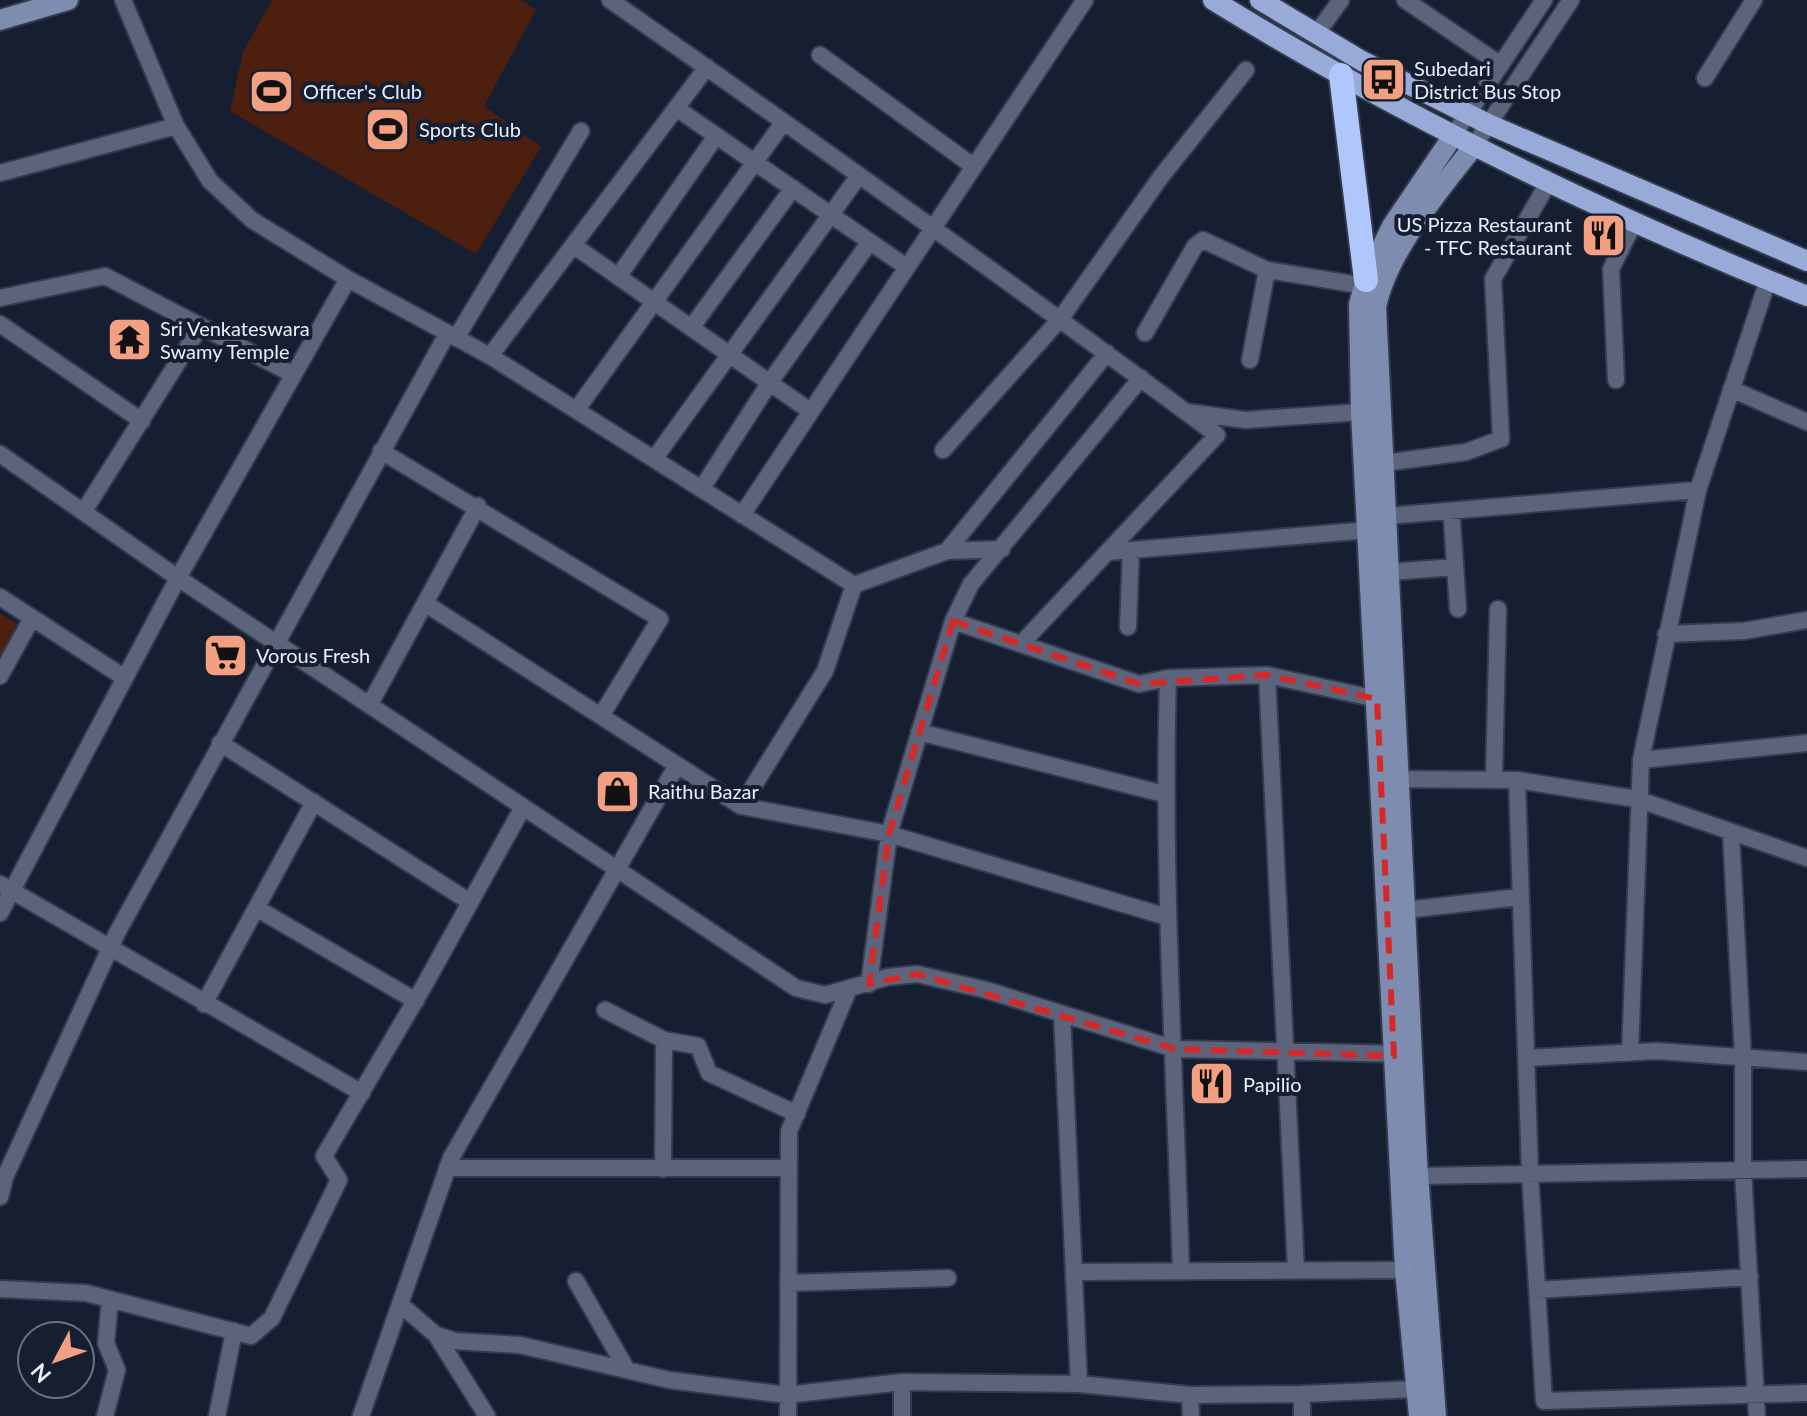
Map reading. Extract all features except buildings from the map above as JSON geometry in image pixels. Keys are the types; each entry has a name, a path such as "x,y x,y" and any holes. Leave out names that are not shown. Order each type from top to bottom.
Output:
{"highway":[{"path":"1341,75 1365,283"}],"main road":[{"path":"1213,0 1453,136 1548,183 1807,296"},
{"path":"1260,0 1362,61 1488,124 1807,261"}],"street":[{"path":"0,20 68,0"},
{"path":"123,0 176,126 210,181 252,220 348,279 490,356 854,585"},
{"path":"610,0 930,229 1061,318 1217,435 1022,643"},
{"path":"742,515 1085,0"},
{"path":"1317,33 1341,0"},
{"path":"1436,1416 1420,1176 1403,1054 1377,699 1361,412 1359,304 1365,283 1392,226 1544,0"},
{"path":"1419,1416 1405,1270 1403,1054 1406,910 1377,319 1379,294 1428,207 1474,146 1571,0"},
{"path":"1705,78 1754,0"},
{"path":"1412,7 1501,65"},
{"path":"820,55 973,166"},
{"path":"490,356 707,67"},
{"path":"943,450 1061,318 1160,178 1246,70"},
{"path":"676,108 905,266"},
{"path":"577,409 783,123"},
{"path":"0,173 176,126"},
{"path":"0,1197 3,1176 109,950 220,743 381,451 581,131"},
{"path":"618,277 716,136"},
{"path":"654,459 858,177"},
{"path":"1384,463 1466,452 1501,439 1493,279 1548,183"},
{"path":"691,328 793,188"},
{"path":"1616,380 1611,269 1635,221"},
{"path":"1145,333 1195,246 1203,240 1267,270 1365,283"},
{"path":"702,488 770,382 869,243"},
{"path":"573,245 810,411"},
{"path":"1250,360 1267,270"},
{"path":"0,298 105,276 292,374"},
{"path":"0,913 5,888 348,279"},
{"path":"1630,1053 1637,799 1641,760 1698,490 1768,280"},
{"path":"0,324 142,421"},
{"path":"84,511 200,327"},
{"path":"947,551 1107,353"},
{"path":"869,984 889,834 953,621 971,584 1141,378"},
{"path":"1731,389 1807,422"},
{"path":"1186,412 1245,420 1361,412"},
{"path":"381,451 478,506 660,619 601,716"},
{"path":"0,454 178,578 796,988 825,995 848,991 888,977 917,974 986,990 1175,1049 1403,1054"},
{"path":"1387,516 1698,490"},
{"path":"370,704 478,506"},
{"path":"1452,521 1458,609"},
{"path":"1108,552 1369,530"},
{"path":"854,585 947,551 1002,549"},
{"path":"1128,627 1131,550"},
{"path":"1390,572 1455,567"},
{"path":"741,806 825,671 854,585"},
{"path":"0,597 125,678"},
{"path":"426,604 741,806 889,834 1167,917"},
{"path":"1494,779 1498,609"},
{"path":"0,676 32,618"},
{"path":"1666,634 1744,631 1807,620"},
{"path":"953,621 1139,684 1168,678 1267,675 1377,699"},
{"path":"1267,675 1296,1270"},
{"path":"1168,678 1164,794 1181,1271"},
{"path":"919,732 1164,794"},
{"path":"220,743 470,902"},
{"path":"1641,760 1807,743"},
{"path":"361,1416 447,1168 677,765"},
{"path":"1399,779 1517,780 1637,799 1807,858"},
{"path":"1517,780 1530,1174 1544,1401 1807,1393"},
{"path":"204,1004 314,802"},
{"path":"0,1289 86,1293 251,1336 272,1318 339,1180 324,1156 416,1001 523,807"},
{"path":"1731,834 1743,1057 1743,1170 1757,1416"},
{"path":"5,888 362,1093"},
{"path":"1406,910 1519,897"},
{"path":"256,908 416,1001"},
{"path":"788,1416 789,1131 848,991"},
{"path":"605,1010 664,1040 698,1046 709,1073 797,1114"},
{"path":"1062,1015 1079,1384"},
{"path":"663,1169 664,1040"},
{"path":"1526,1058 1630,1053 1807,1062"},
{"path":"447,1168 789,1168"},
{"path":"1420,1176 1807,1169"},
{"path":"1074,1272 1405,1270"},
{"path":"1537,1290 1750,1277"},
{"path":"788,1283 948,1278"},
{"path":"576,1281 627,1370"},
{"path":"105,1416 117,1370 106,1343 110,1299"},
{"path":"400,1304 436,1335 487,1416"},
{"path":"217,1416 234,1331"},
{"path":"436,1335 455,1341 520,1345 669,1380 786,1395 902,1382 1079,1384 1190,1395 1416,1389"},
{"path":"902,1382 902,1416"},
{"path":"1302,1394 1302,1416"},
{"path":"1190,1395 1191,1416"}],"highlighted area":[{"path":"953,621 1139,684 1267,675 1377,699 1394,1056 1175,1049 917,974 869,984 889,834"}],"green space":[{"name":"Sports Club","path":"272,0 522,0 536,10 484,106 541,147 476,254 230,111 243,52"},
{"path":"0,613 17,624 0,659"}],"place":[{"name":"Subedari District Bus Stop","path":"1383,79"},
{"name":"Officer's Club","path":"272,91"},
{"name":"Sports Club","path":"388,129"},
{"name":"US Pizza Restaurant - TFC Restaurant","path":"1603,235"},
{"name":"Sri Venkateswara Swamy Temple","path":"129,340"},
{"name":"Vorous Fresh","path":"225,655"},
{"name":"Raithu Bazar","path":"617,791"},
{"name":"Papilio","path":"1212,1084"}]}
